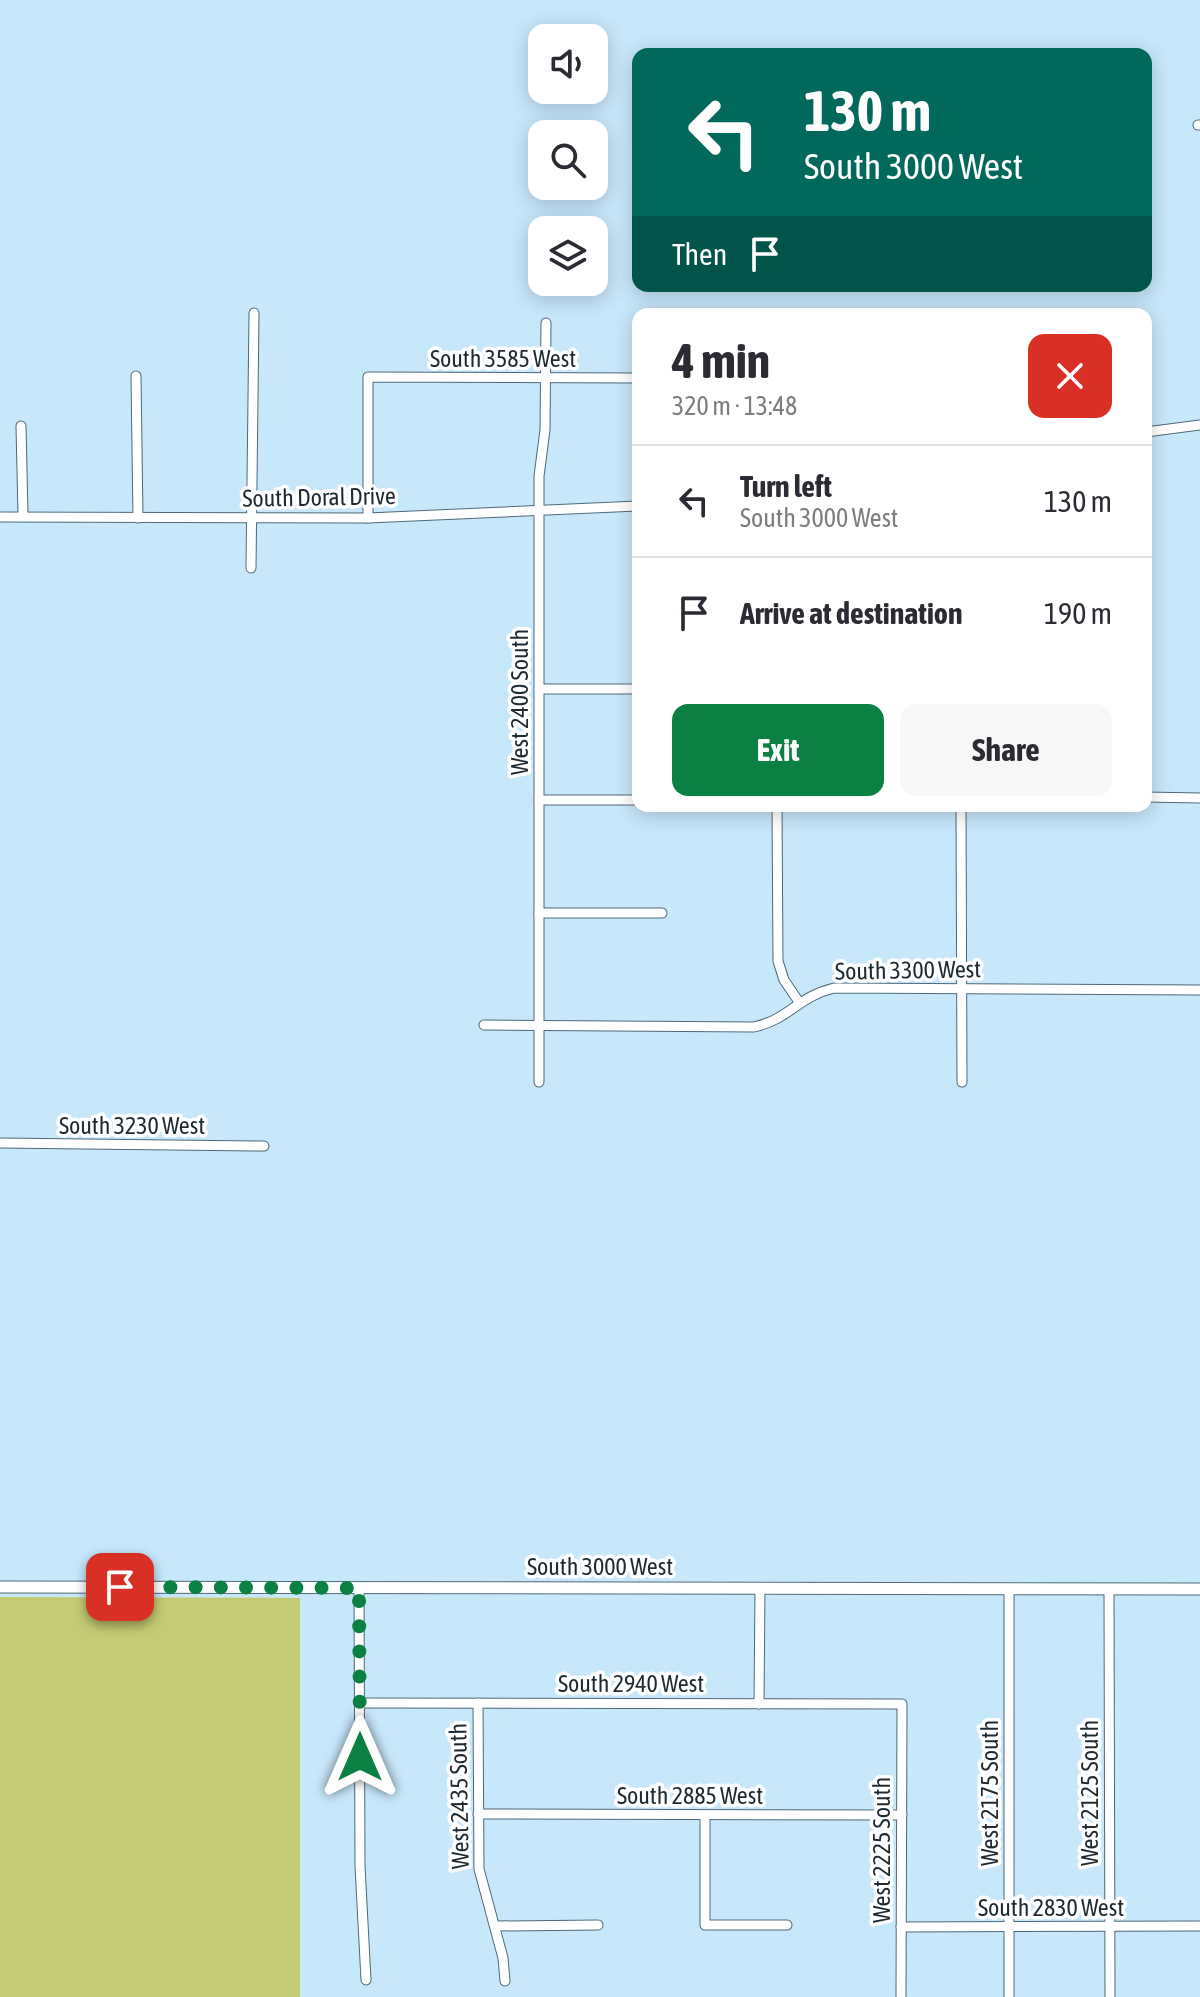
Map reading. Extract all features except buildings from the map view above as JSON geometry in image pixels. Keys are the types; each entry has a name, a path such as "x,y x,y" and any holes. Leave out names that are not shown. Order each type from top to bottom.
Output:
{"street":[{"path":"251,568 254,313"},
{"name":"West 2400 South","path":"539,1082 540,510 546,323"},
{"path":"136,376 138,518"},
{"name":"South 3585 West","path":"368,518 368,377 632,378"},
{"path":"1152,431 1200,425"},
{"path":"21,426 23,516"},
{"name":"South Doral Drive","path":"0,517 368,518 632,506"},
{"path":"539,689 632,689"},
{"path":"1152,797 1200,798"},
{"path":"539,800 632,800"},
{"path":"777,812 778,961 784,980 799,1002"},
{"path":"961,812 962,1082"},
{"path":"539,913 662,913"},
{"name":"South 3300 West","path":"484,1025 754,1027 785,1015 810,994 834,988 1200,990"},
{"name":"South 3230 West","path":"0,1143 264,1146"},
{"name":"South 3000 West","path":"0,1587 1200,1589"},
{"path":"359,1588 360,1866 366,1980"},
{"path":"759,1704 760,1588"},
{"name":"West 2175 South","path":"1009,1589 1009,1997"},
{"name":"West 2125 South","path":"1109,1589 1110,1997"},
{"name":"South 2940 West","path":"359,1703 902,1704"},
{"name":"West 2435 South","path":"478,1703 479,1869 483,1893 496,1926 505,1981"},
{"name":"West 2225 South","path":"901,1997 902,1704"},
{"name":"South 2885 West","path":"478,1814 902,1815"},
{"path":"705,1815 705,1925 787,1925"},
{"path":"496,1926 598,1925"},
{"name":"South 2830 West","path":"901,1927 1200,1926"}],"green space":[{"path":"0,1597 300,1598 300,1997 0,1997"}],"route":[{"path":"120,1587 359,1588 360,1757"}]}
